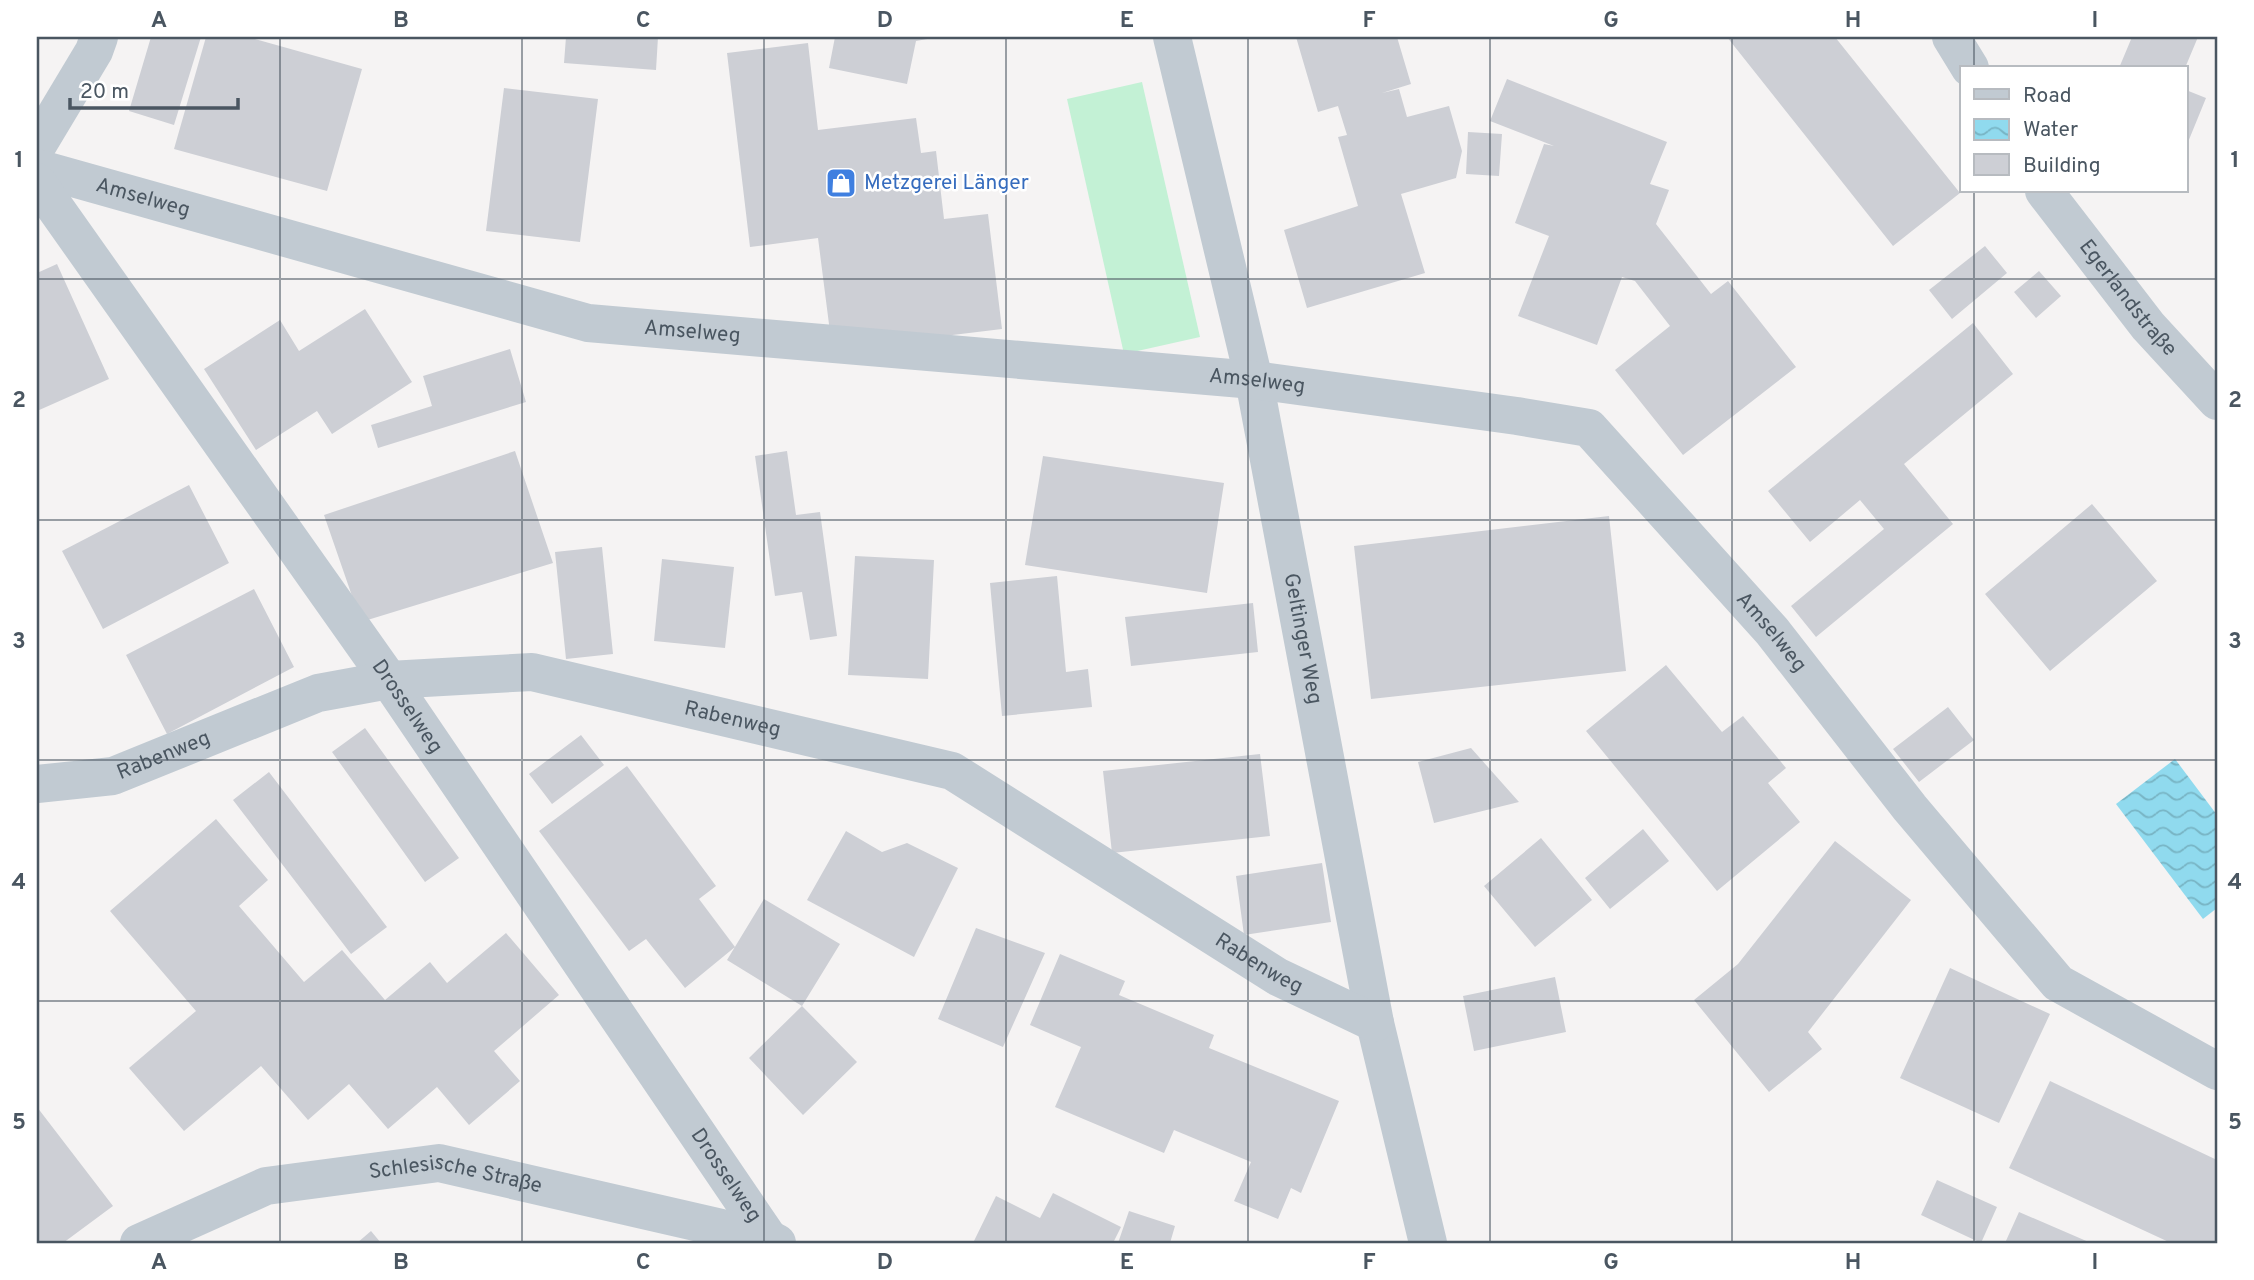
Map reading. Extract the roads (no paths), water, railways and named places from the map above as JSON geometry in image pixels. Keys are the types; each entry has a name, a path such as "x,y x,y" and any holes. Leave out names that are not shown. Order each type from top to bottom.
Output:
{"street":[{"path":"37,146 94,51 99,37"},
{"name":"Geltinger Weg","path":"1172,37 1254,380 1375,1023 1428,1243"},
{"path":"1951,37 1969,66"},
{"name":"Amselweg","path":"37,168 588,323 1254,380 1589,428 1772,631 1910,808 2058,983 2217,1071"},
{"name":"Drosselweg","path":"37,182 389,680 773,1241"},
{"name":"Egerlandstraße","path":"2045,192 2148,326 2217,401"},
{"name":"Rabenweg","path":"37,784 113,776 318,693 389,680 532,672 953,771 1278,977 1375,1023"},
{"name":"Schlesische Straße","path":"139,1243 266,1186 439,1163 773,1241"}],"water":[{"path":"2175,759 2217,815 2217,908 2203,919 2116,804"}],"place":[{"name":"Metzgerei Länger","path":"841,183"}]}
